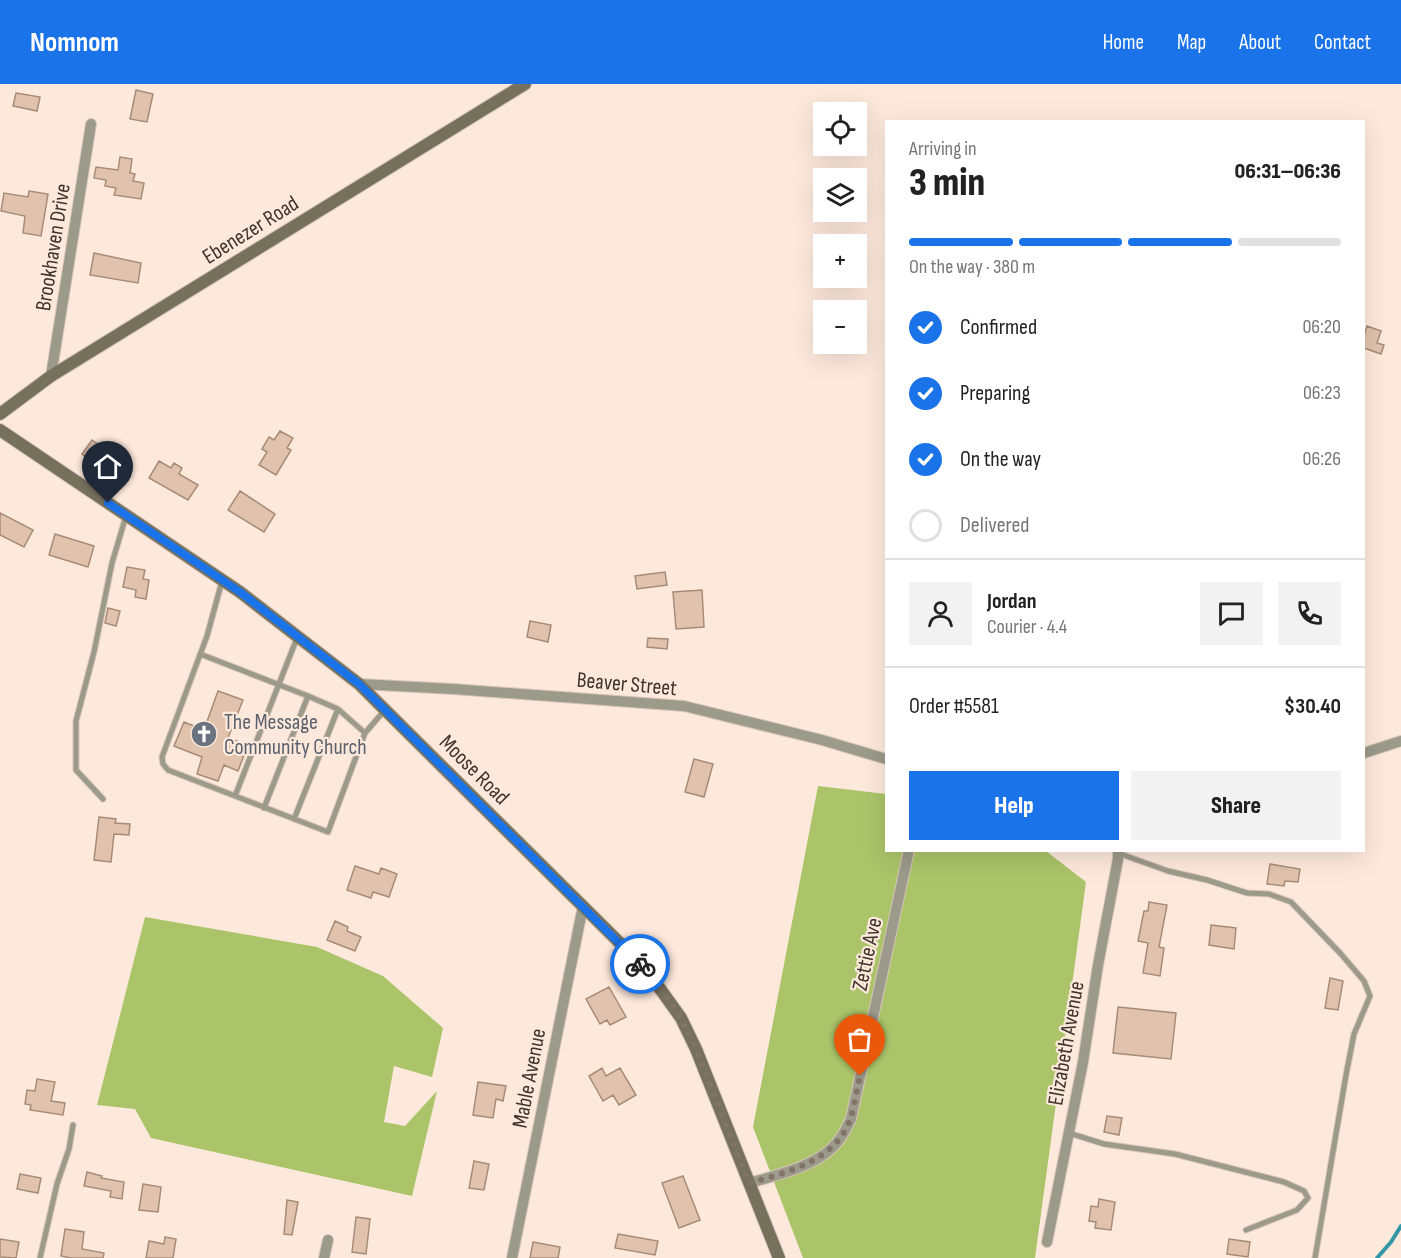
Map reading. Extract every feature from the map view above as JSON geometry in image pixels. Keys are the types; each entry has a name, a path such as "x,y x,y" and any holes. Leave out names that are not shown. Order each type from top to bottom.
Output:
{"street":[{"name":"Ebenezer Road","path":"0,414 51,376 525,84"},
{"name":"Brookhaven Drive","path":"51,376 92,124"},
{"name":"Moose Road","path":"0,430 222,580 359,684 640,963 681,1018 696,1048 779,1258"},
{"name":"Beaver Street","path":"359,684 684,706 822,740 885,759"},
{"path":"1365,753 1401,741"},
{"name":"Zettie Ave","path":"749,1183 786,1173 822,1156 839,1141 851,1119 909,852"},
{"name":"Elizabeth Avenue","path":"1047,1242 1083,1062 1118,852"},
{"name":"Mable Avenue","path":"512,1258 583,906"},
{"path":"324,1258 328,1240"}],"lane":[{"path":"103,800 76,770 76,721 94,652 112,563 126,515"},
{"path":"222,580 200,654 162,757 163,764 168,770 328,832 365,733 385,710"},
{"path":"235,796 298,636"},
{"path":"200,654 338,709 365,733"},
{"path":"264,808 308,696"},
{"path":"294,819 338,709"},
{"path":"1118,852 1168,870 1246,893 1269,894 1291,902 1364,981 1370,996 1354,1034 1315,1258"},
{"path":"40,1258 57,1184 69,1149 73,1125"},
{"path":"1069,1133 1104,1144 1175,1154 1284,1182 1304,1191 1308,1198 1297,1210 1246,1230"}],"green space":[{"path":"818,786 885,794 885,852 1047,852 1086,882 1035,1258 803,1258 753,1127"},
{"path":"145,917 317,947 383,976 443,1028 432,1077 394,1066 384,1122 405,1126 437,1091 412,1196 151,1138 135,1109 97,1105"}],"building":[{"path":"136,90 153,94 147,122 130,119"},
{"path":"16,93 40,97 37,111 13,106"},
{"path":"120,157 132,159 130,173 135,174 133,181 144,183 141,199 114,195 116,188 105,186 106,180 94,178 96,167 118,170"},
{"path":"29,191 48,194 41,236 23,233 25,216 1,211 4,193 28,197"},
{"path":"94,253 141,263 138,283 90,275"},
{"path":"1367,326 1381,331 1377,343 1384,345 1381,354 1365,348"},
{"path":"280,431 293,438 287,448 291,450 276,475 259,465 267,452 262,449 269,437 274,440"},
{"path":"92,440 117,457 108,471 82,454"},
{"path":"159,461 171,468 174,463 182,468 179,474 198,485 188,500 149,478"},
{"path":"240,491 275,514 264,532 228,510"},
{"path":"0,513 33,530 24,547 0,535"},
{"path":"55,534 94,546 88,567 49,555"},
{"path":"127,567 145,570 143,579 149,580 146,599 135,597 136,590 123,587"},
{"path":"665,572 667,585 637,589 635,576"},
{"path":"702,590 704,627 676,629 673,592"},
{"path":"108,608 120,611 116,626 105,623"},
{"path":"530,621 551,625 548,642 527,637"},
{"path":"648,638 668,639 667,649 647,647"},
{"name":"The Message Community Church","path":"218,691 243,700 228,738 248,745 238,771 224,765 218,781 197,774 202,757 174,746 184,722 204,730"},
{"path":"694,759 713,764 704,797 685,792"},
{"path":"99,817 116,819 115,823 130,824 129,835 114,834 111,862 94,860"},
{"path":"1270,864 1300,869 1298,882 1285,881 1284,886 1267,884"},
{"path":"355,866 379,874 381,868 397,874 389,897 373,892 371,898 347,890"},
{"path":"1149,902 1167,905 1159,947 1164,948 1160,976 1143,973 1148,943 1138,941 1144,911 1148,911"},
{"path":"335,921 348,927 347,931 361,937 355,951 327,940"},
{"path":"1211,925 1236,928 1234,949 1209,945"},
{"path":"1330,978 1343,981 1338,1010 1325,1008"},
{"path":"609,987 626,1017 610,1025 607,1020 600,1024 586,999"},
{"path":"1118,1007 1176,1013 1171,1059 1113,1053"},
{"path":"602,1068 606,1076 620,1068 636,1095 619,1105 613,1095 603,1101 589,1076"},
{"path":"37,1079 55,1082 51,1101 65,1103 63,1115 30,1110 31,1105 25,1104 27,1090 35,1091"},
{"path":"478,1082 506,1086 503,1101 496,1099 493,1118 473,1115"},
{"path":"1107,1116 1122,1118 1119,1135 1104,1132"},
{"path":"474,1161 489,1164 484,1190 469,1188"},
{"path":"87,1172 102,1176 101,1178 124,1182 122,1199 110,1197 111,1191 84,1186"},
{"path":"20,1174 41,1178 38,1193 17,1189"},
{"path":"683,1176 700,1220 679,1228 662,1183"},
{"path":"143,1184 161,1187 158,1212 139,1210"},
{"path":"1099,1199 1115,1202 1111,1230 1095,1228 1096,1222 1089,1221 1091,1206 1098,1207"},
{"path":"287,1200 298,1202 292,1235 284,1234"},
{"path":"356,1217 370,1219 366,1254 352,1252"},
{"path":"65,1229 84,1232 82,1249 104,1253 103,1258 61,1256"},
{"path":"618,1234 658,1241 655,1255 615,1248"},
{"path":"165,1237 176,1239 173,1258 146,1258 149,1241 164,1244"},
{"path":"0,1239 19,1242 16,1258 0,1257"},
{"path":"1229,1239 1250,1242 1248,1257 1227,1254"},
{"path":"533,1242 560,1247 558,1258 530,1258"}],"waterway":[{"path":"1377,1258 1401,1226"}],"way so far":[{"path":"640,964 681,1018 696,1048 749,1183 786,1173 822,1156 839,1141 851,1119 860,1076"}],"place":[{"name":"The Message Community Church","path":"204,734"}],"route":[{"path":"108,503 240,592 359,684 640,964"}]}
